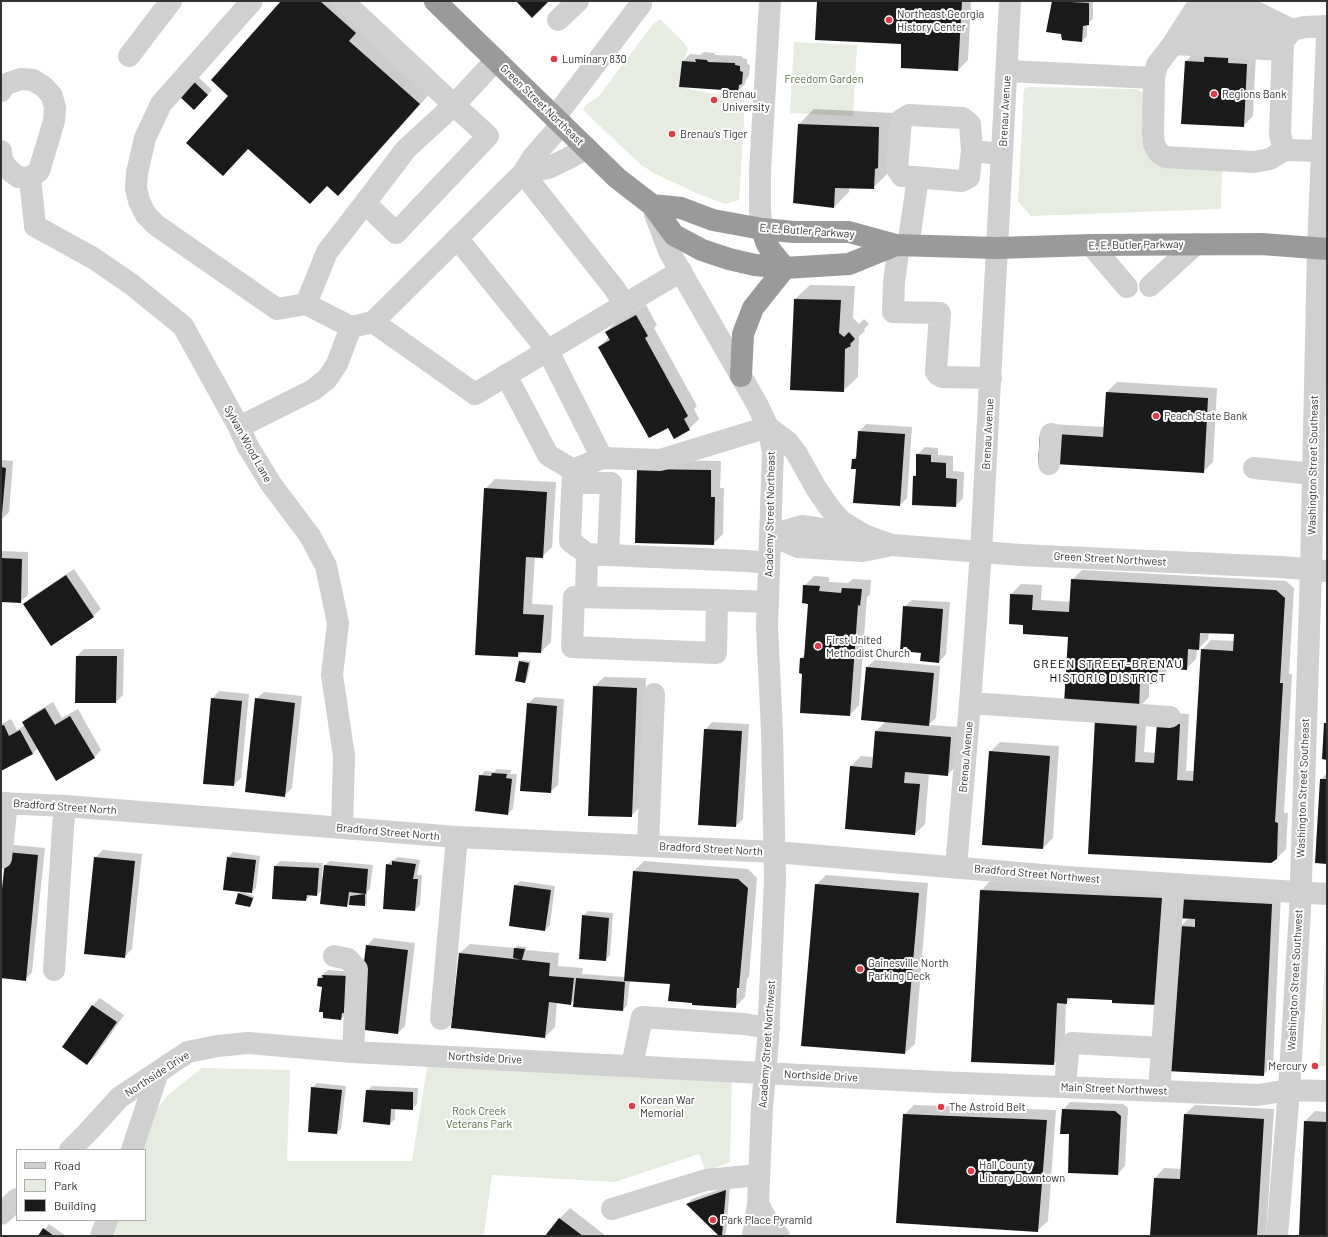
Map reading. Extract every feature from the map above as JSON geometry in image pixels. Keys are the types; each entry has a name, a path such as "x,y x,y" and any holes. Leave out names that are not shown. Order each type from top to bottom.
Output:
{"highway":[{"name":"Green Street Northeast","path":"434,1 617,178 652,205"},
{"name":"E. E. Butler Parkway","path":"652,205 681,208 713,220 762,229 794,232 849,232 901,245 997,248 1092,245 1262,244 1322,248"},
{"name":"E. E. Butler Parkway","path":"652,205 674,235 702,250 729,259 755,265 785,268 849,264 901,245"},
{"path":"741,376 743,334 753,308 785,268 768,247 762,229"}],"street":[{"path":"129,56 171,1"},
{"path":"252,1 161,104 145,138 136,173 136,188 139,201 146,215 156,225 277,309 306,304 350,327 373,322 523,173 641,4 641,1"},
{"path":"343,1 488,136 396,233 365,203"},
{"path":"558,20 578,1"},
{"path":"762,229 760,211 760,171 770,1"},
{"name":"Brenau Avenue","path":"956,867 981,552 1010,1"},
{"path":"1184,42 1228,56 1286,43 1305,27 1327,26"},
{"path":"1286,43 1206,28 1184,42 1157,65 1154,78 1154,144 1159,153 1166,157 1254,162 1270,159 1284,150 1322,151"},
{"name":"Washington Street Southeast","path":"1300,892 1319,571 1313,474 1322,248 1322,151 1327,38"},
{"path":"1229,39 1286,43"},
{"path":"1284,150 1280,134 1286,43"},
{"path":"306,304 327,252 406,149 454,105 496,60"},
{"path":"1007,71 1154,78"},
{"path":"1,91 2,87 9,83 21,79 33,80 44,87 52,96 55,108 54,121 39,171 30,178 18,177 8,169 2,160 1,151"},
{"path":"909,115 963,118 970,124 972,151 969,177 962,181 902,176 897,169 902,120 909,115"},
{"path":"523,173 548,168 587,148"},
{"path":"972,151 1002,154"},
{"path":"523,173 614,288 624,305"},
{"name":"Sylvan Wood Lane","path":"30,178 35,226 93,258 131,284 182,326 239,427 247,446 271,484 310,536 326,566 338,623 332,676 344,756 342,828"},
{"path":"918,178 901,245 894,282 893,312 940,313 936,372 938,375 942,377 991,378"},
{"name":"Academy Street Northeast","path":"652,205 668,251 741,376 768,427 773,452 767,627 775,852"},
{"path":"457,238 548,351 602,458"},
{"path":"1150,286 1196,244"},
{"path":"1092,245 1127,287"},
{"path":"373,322 474,394 681,271"},
{"path":"239,427 313,390 327,379 337,364 350,327"},
{"path":"506,375 548,455 573,476 611,483 597,555 586,597"},
{"path":"573,476 602,458 660,460 768,427 788,442 797,454 816,488 841,521 864,535"},
{"path":"1049,464 1051,434"},
{"path":"1254,468 1313,474"},
{"path":"573,476 570,541 597,555 770,563"},
{"name":"Green Street Northwest","path":"771,535 802,526 864,535 892,545 981,552 1281,567 1319,571"},
{"name":"Green Street Northwest","path":"771,535 798,547 863,551 892,545"},
{"path":"717,600 716,653 572,647 574,597 717,600 768,602"},
{"path":"648,846 654,694"},
{"path":"970,703 1170,717"},
{"path":"1,858 4,803"},
{"name":"Bradford Street North","path":"4,803 65,806 457,837 775,852"},
{"path":"54,970 65,806"},
{"path":"441,1019 457,837"},
{"name":"Bradford Street Northwest","path":"775,852 1066,877 1327,894"},
{"name":"Academy Street Northwest","path":"753,1236 758,1204 769,1028 775,852"},
{"path":"1159,1091 1174,884"},
{"name":"Washington Street Southwest","path":"1277,1236 1289,1090 1300,892"},
{"path":"334,956 348,959 353,962 357,969 353,1052"},
{"path":"632,1066 642,1017 744,1024 769,1028"},
{"name":"Northside Drive","path":"71,1149 120,1098 188,1052 217,1046 248,1043 353,1052 938,1082"},
{"path":"1065,1087 1068,1052 1072,1043 1162,1048"},
{"path":"132,1149 158,1072"},
{"name":"Main Street Northwest","path":"938,1082 1258,1095 1289,1090 1327,1091"},
{"path":"612,1209 706,1180 759,1175"},
{"path":"1,1214 16,1200"},
{"path":"758,1204 770,1226 779,1236"},
{"path":"101,1236 107,1221"}],"green space":[{"path":"660,19 685,44 688,49 682,61 679,87 744,100 744,125 739,200 725,204 696,193 654,173 641,165 583,109 586,105 599,96 653,24"},
{"name":"Freedom Garden","path":"794,42 857,45 853,116 790,113"},
{"path":"1029,87 1137,89 1145,95 1144,145 1222,171 1221,209 1031,216 1018,201 1024,89"},
{"path":"1327,922 1327,1066 1319,1066"},
{"name":"Rock Creek Veterans Park","path":"429,1056 732,1071 730,1162 706,1171 699,1154 615,1182 492,1175 484,1233 482,1236 101,1236 107,1221 146,1221 146,1149 132,1149 138,1133 168,1095 202,1068 290,1070 287,1161 412,1161"}],"building":[{"path":"281,1 320,1 356,33 349,41 420,104 338,196 327,186 310,204 248,149 223,176 186,143 228,96 211,80"},
{"path":"516,1 549,1 532,18"},
{"name":"Northeast Georgia History Center","path":"817,1 962,1 958,71 901,68 901,44 815,40"},
{"path":"1052,1 1089,3 1089,25 1083,26 1082,42 1062,40 1061,34 1046,32"},
{"name":"Regions Bank","path":"1206,16 1230,17 1228,63 1247,64 1244,127 1181,124 1185,61 1204,62"},
{"path":"695,59 707,60 708,62 735,63 735,65 740,66 740,71 743,72 742,84 739,85 738,92 733,91 732,93 723,92 723,90 679,87 682,61 696,62"},
{"path":"192,80 208,95 194,110 178,95"},
{"path":"798,124 879,127 878,168 875,169 874,189 835,188 834,208 793,203"},
{"path":"794,299 841,300 839,333 844,337 849,332 855,339 850,344 851,346 845,349 844,392 790,390"},
{"path":"636,315 648,336 645,338 688,416 684,419 690,430 674,439 668,428 649,438 598,347 610,340 605,332"},
{"name":"Peach State Bank","path":"1106,392 1208,398 1204,473 1038,463 1040,433 1103,437"},
{"path":"858,431 905,434 900,506 853,503 856,469 851,469 852,459 856,459"},
{"path":"916,454 931,455 931,462 946,463 946,478 957,479 956,507 912,505 913,476 916,476"},
{"path":"1,467 6,468 2,514 1,514"},
{"path":"637,469 711,470 711,497 715,497 714,545 635,543"},
{"path":"484,488 547,492 543,558 526,557 523,614 544,615 541,653 518,652 518,657 475,655"},
{"path":"1,558 22,559 21,603 1,602"},
{"path":"66,575 94,617 51,646 23,604"},
{"path":"1071,579 1276,590 1285,598 1280,683 1283,683 1275,822 1278,823 1277,859 1271,863 1088,854 1095,719 1137,722 1135,762 1154,763 1157,723 1180,724 1177,780 1193,781 1201,649 1233,651 1234,634 1200,633 1199,650 1188,649 1187,670 1158,668 1157,684 1140,683 1139,708 1064,704 1068,637 1023,634 1023,625 1009,624 1010,594 1033,595 1032,610 1069,612"},
{"path":"803,585 820,586 819,591 841,593 842,588 862,589 860,606 858,605 850,716 800,713 802,674 799,673 800,658 804,658 808,604 802,603"},
{"path":"903,606 943,609 939,663 920,661 921,653 900,651"},
{"path":"76,656 117,656 116,703 75,703"},
{"path":"519,661 529,663 525,683 515,681"},
{"path":"866,667 934,673 929,726 861,720"},
{"path":"593,686 637,688 632,817 588,816"},
{"path":"211,698 242,701 234,786 203,784"},
{"path":"255,698 295,703 285,797 245,792"},
{"path":"527,703 557,706 551,793 520,791"},
{"path":"45,708 55,725 70,716 95,758 56,781 22,722"},
{"path":"1324,723 1327,723 1327,760 1322,759"},
{"path":"4,725 9,736 20,730 33,754 1,771 1,726"},
{"path":"704,729 742,731 736,827 698,825"},
{"path":"875,731 951,737 948,776 905,772 904,783 920,784 915,835 845,829 850,766 872,768"},
{"path":"989,751 1050,756 1043,849 982,845"},
{"path":"492,773 507,774 506,778 512,779 508,815 475,811 479,775 491,776"},
{"path":"1320,779 1327,779 1327,864 1315,863"},
{"path":"6,852 38,855 26,981 1,978 1,898"},
{"path":"94,857 135,861 125,958 84,954"},
{"path":"227,857 256,860 252,893 223,890"},
{"path":"392,861 416,864 413,879 418,879 415,911 383,909 386,864 392,865"},
{"path":"324,865 368,869 366,894 349,892 347,907 320,904"},
{"path":"274,866 319,868 317,896 307,895 306,901 272,899"},
{"path":"633,871 738,879 748,888 736,1008 692,1005 692,1003 668,1001 670,984 624,981"},
{"name":"Gainesville North Parking Deck","path":"815,884 919,893 905,1054 801,1046"},
{"path":"514,885 551,890 545,931 509,926"},
{"path":"980,890 1163,898 1158,1005 1112,1003 1112,1000 1067,998 1067,1004 1057,1003 1054,1065 971,1062"},
{"path":"238,893 253,898 250,907 235,904"},
{"path":"365,894 365,906 349,905 350,896"},
{"path":"1175,899 1272,904 1264,1076 1166,1071 1180,926 1195,927 1195,919 1174,918"},
{"path":"582,915 609,918 606,961 579,959"},
{"path":"366,945 408,950 398,1034 356,1029"},
{"path":"514,948 525,949 522,960 513,958"},
{"path":"459,953 550,963 549,976 574,978 571,1005 549,1002 545,1038 451,1028"},
{"path":"322,975 350,976 347,1013 342,1013 341,1020 323,1018 323,1012 319,1012 322,987 317,986 318,978 323,978"},
{"path":"576,978 625,982 623,1011 573,1007"},
{"path":"92,1005 117,1022 87,1065 62,1047"},
{"path":"311,1087 342,1090 337,1134 308,1132"},
{"path":"366,1090 413,1092 413,1110 391,1109 390,1125 363,1122"},
{"path":"1062,1109 1115,1111 1121,1116 1118,1175 1068,1173 1069,1134 1060,1134"},
{"name":"Hall County Library Downtown","path":"903,1114 1047,1120 1038,1232 896,1223"},
{"path":"1184,1114 1264,1119 1257,1236 1150,1236 1154,1178 1180,1179"},
{"path":"1304,1121 1327,1122 1327,1236 1299,1236"},
{"name":"Park Place Pyramid","path":"726,1190 722,1236 719,1236 686,1204"},
{"path":"559,1218 583,1236 545,1236"},
{"path":"43,1228 54,1236 38,1236"}],"place":[{"name":"Northeast Georgia History Center","path":"889,20"},
{"name":"Luminary 830","path":"554,59"},
{"name":"Regions Bank","path":"1214,94"},
{"name":"Brenau University","path":"714,100"},
{"name":"Brenau's Tiger","path":"672,134"},
{"name":"Peach State Bank","path":"1156,416"},
{"name":"First United Methodist Church","path":"818,646"},
{"name":"Gainesville North Parking Deck","path":"860,969"},
{"name":"Mercury","path":"1315,1066"},
{"name":"Korean War Memorial","path":"632,1106"},
{"name":"The Astroid Belt","path":"941,1107"},
{"name":"Hall County Library Downtown","path":"971,1171"},
{"name":"Park Place Pyramid","path":"713,1220"}],"district":[{"name":"GREEN STREET-BRENAU HISTORIC DISTRICT","path":"1108,671"}]}
